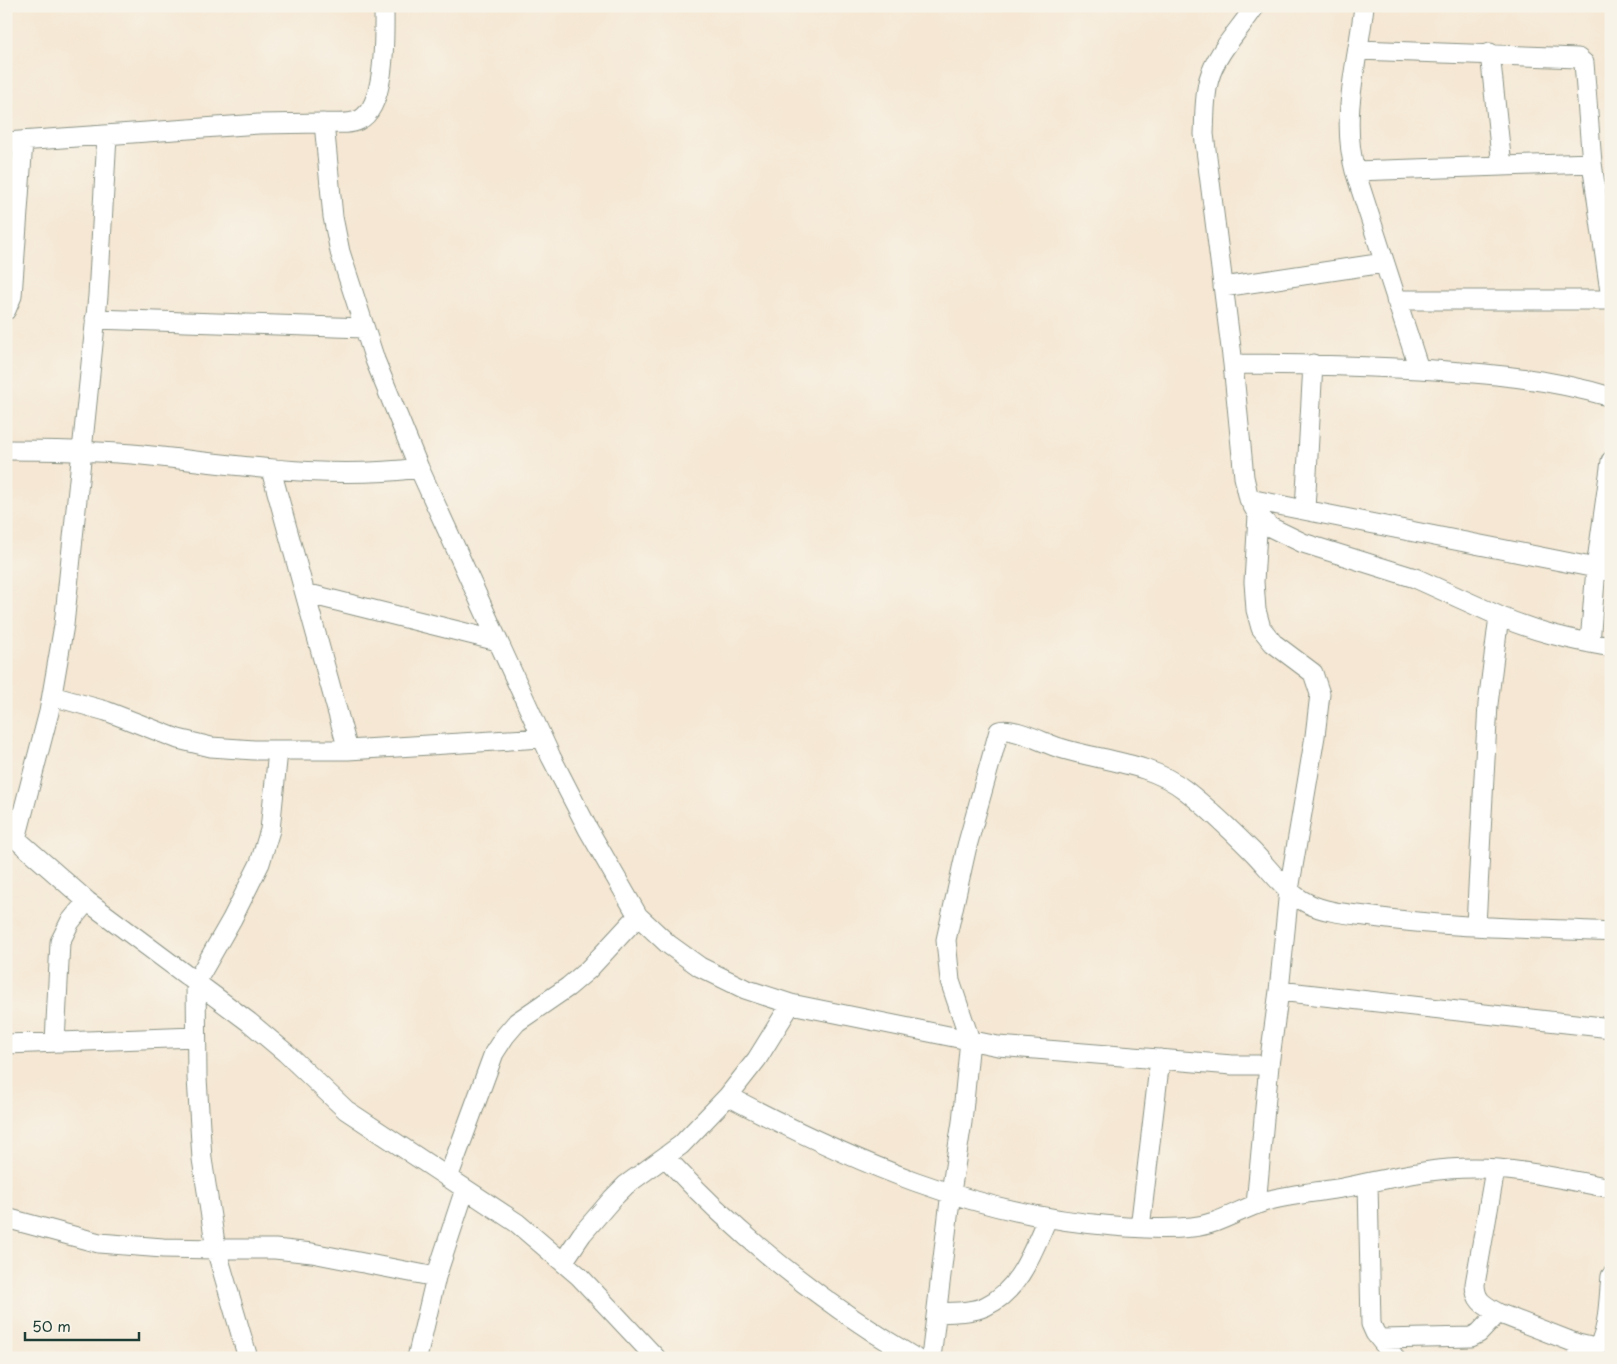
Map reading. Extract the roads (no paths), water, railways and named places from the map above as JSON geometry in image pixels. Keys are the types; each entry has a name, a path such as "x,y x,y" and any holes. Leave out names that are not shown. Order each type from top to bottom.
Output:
{"street":[{"path":"6,310 12,296 15,142 259,124 346,123 360,120 373,106 381,83 384,6"},
{"path":"1255,6 1216,62 1206,98 1206,158 1224,287 1242,462 1254,507 1256,610 1260,628 1274,644 1314,673 1320,694 1289,890 1279,991 1269,1065 1256,1205"},
{"path":"1364,6 1347,120 1349,148 1418,369"},
{"path":"1358,50 1581,59 1584,63 1592,162 1611,300 1396,300"},
{"path":"1490,54 1502,166"},
{"path":"324,123 332,217 340,252 364,328 419,468 542,738 588,829 638,916 668,944 700,967 745,989 790,1004 998,1046 1232,1065 1269,1065"},
{"path":"107,136 95,319 64,625 52,696 29,795 11,834 87,901 196,982 286,1053 346,1110 517,1223 599,1296 647,1354"},
{"path":"1355,171 1592,162"},
{"path":"1224,287 1384,263"},
{"path":"95,319 364,328"},
{"path":"1233,364 1314,364 1418,369 1546,381 1611,397"},
{"path":"1305,510 1314,364"},
{"path":"6,450 82,450 271,470 381,473 419,468"},
{"path":"1590,642 1603,570 1611,461"},
{"path":"271,470 348,750"},
{"path":"1254,507 1305,510 1603,570"},
{"path":"1254,507 1270,527 1303,543 1414,578 1525,627 1611,647"},
{"path":"305,593 498,641"},
{"path":"1476,925 1488,704 1499,616"},
{"path":"52,696 87,704 178,739 211,746 278,751 348,750 542,738"},
{"path":"931,1358 951,1192 962,1122 970,1040 950,981 946,940 964,856 999,731 1009,730 1059,748 1143,769 1161,776 1184,789 1252,851 1289,890 1306,903 1341,912 1401,921 1611,932"},
{"path":"248,1358 216,1249 202,1159 196,1037 196,982 232,919 260,862 270,830 278,751"},
{"path":"55,1042 60,942 70,922 87,901"},
{"path":"448,1178 494,1053 505,1036 517,1022 568,988 588,970 638,916"},
{"path":"1279,991 1611,1028"},
{"path":"563,1262 582,1234 613,1198 645,1171 666,1158 681,1145 728,1096 757,1059 790,1004"},
{"path":"6,1044 196,1037"},
{"path":"1140,1228 1160,1059"},
{"path":"728,1096 832,1149 884,1171 1047,1219 1158,1229 1202,1226 1220,1222 1269,1200 1368,1183 1426,1170 1477,1168 1611,1188"},
{"path":"666,1158 731,1224 790,1272 835,1308 915,1358"},
{"path":"1495,1170 1475,1284 1478,1299 1483,1305 1578,1351 1595,1348 1601,1342 1607,1314 1611,1276"},
{"path":"1368,1183 1371,1324 1395,1358"},
{"path":"417,1358 436,1277 465,1189"},
{"path":"937,1312 969,1311 986,1306 998,1298 1020,1274 1047,1219"},
{"path":"7,1223 99,1243 163,1248 275,1249 312,1253 436,1277"},
{"path":"1382,1340 1470,1337 1479,1333 1498,1312"}]}
